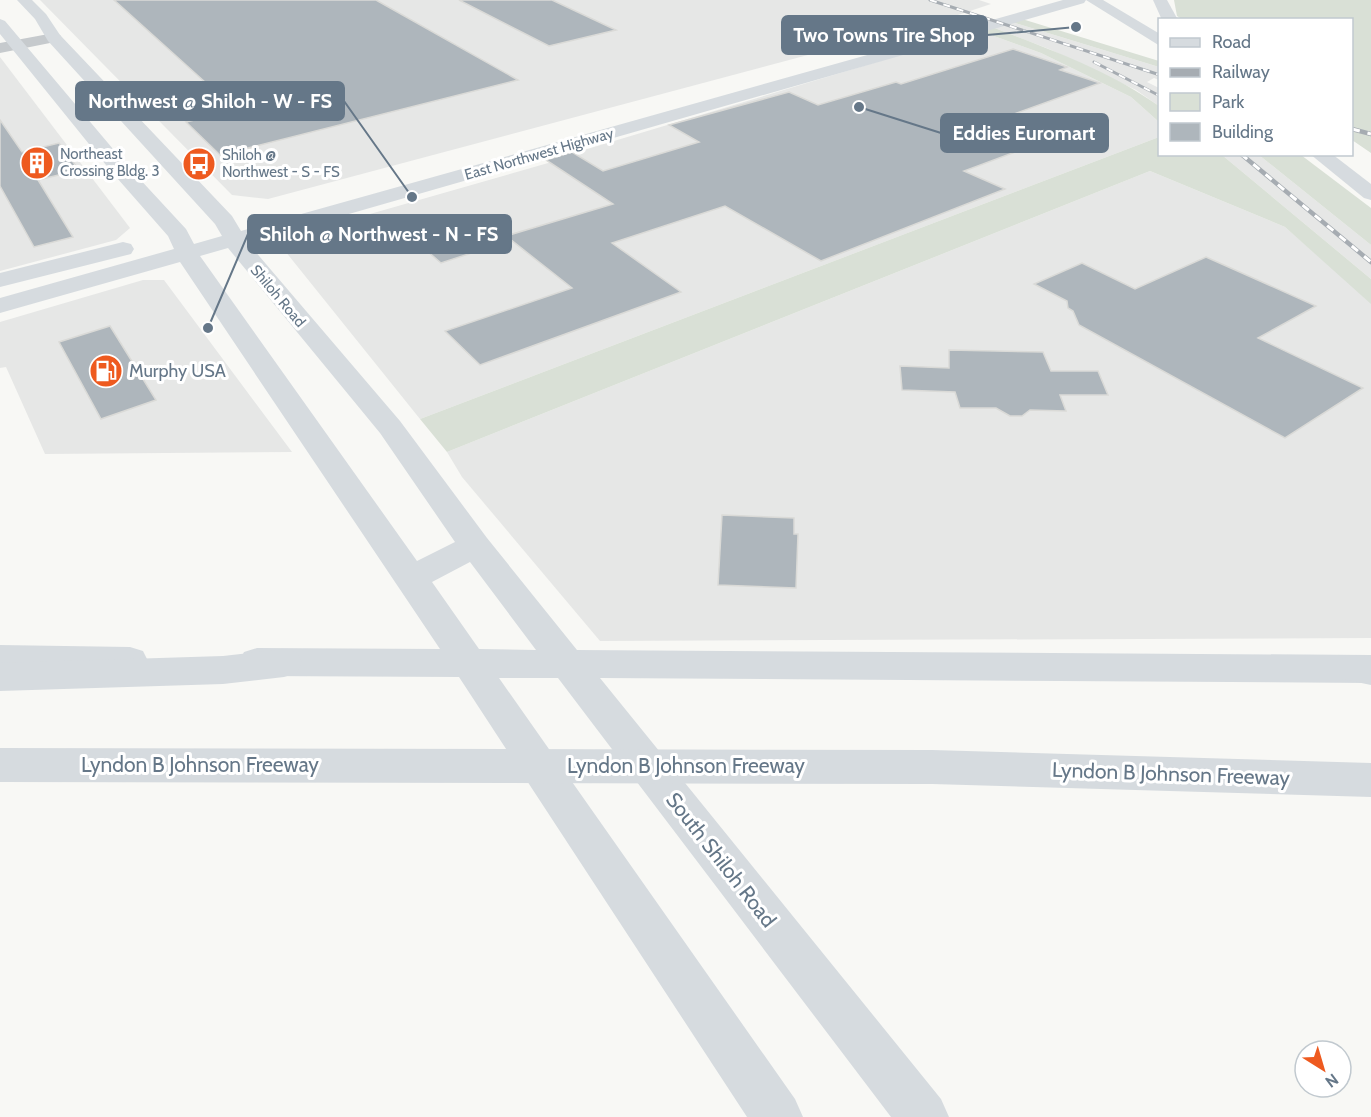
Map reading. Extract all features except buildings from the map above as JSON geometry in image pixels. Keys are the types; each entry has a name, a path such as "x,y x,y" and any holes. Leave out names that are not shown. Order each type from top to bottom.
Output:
{"main road":[{"name":"Shiloh Road","path":"24,0 41,17 54,38 229,231 243,254 390,427 476,546"},
{"name":"East Northwest Highway","path":"0,306 183,244 592,121 1032,0"},
{"name":"East Northwest Highway","path":"229,231 614,133 1079,0"},
{"path":"1093,0 1158,40"},
{"path":"1161,0 1169,18"},
{"path":"0,24 9,46 183,244 272,380 411,578 777,1117"},
{"path":"809,61 832,71"},
{"path":"592,121 614,133"},
{"path":"1323,156 1371,194"},
{"name":"East Northwest Highway","path":"0,280 183,244"},
{"path":"411,578 476,546"},
{"name":"South Shiloh Road","path":"476,546 923,1117"},
{"path":"0,659 358,664 1366,670"},
{"path":"0,677 223,670 284,663"},
{"name":"Lyndon B Johnson Freeway","path":"0,765 932,767 1371,780"}],"street":[{"path":"9,46 54,38"}],"shaded area":[{"path":"40,0 979,0 991,4 958,15 268,199 232,195"},
{"path":"1012,22 1158,67 1158,80 1154,78 1147,82 1158,88 1158,105 1136,90 1049,49 992,27"},
{"path":"980,31 1041,53 1131,97 1158,121 1158,137 420,419 281,246 286,238 576,155 574,153"},
{"path":"0,57 130,228 116,240 0,271"},
{"path":"1223,156 1260,156 1371,245 1371,279"},
{"path":"1150,171 1285,227 1371,302 1371,638 600,641 462,477 447,452"},
{"path":"143,280 164,280 292,452 45,454 6,367 0,368 0,322"}],"green space":[{"path":"1174,0 1371,0 1371,153 1353,141 1353,18 1180,18 1177,16"},
{"path":"1022,19 1158,61 1158,67 1012,22"},
{"path":"992,27 1100,71 1158,105 1158,121 1131,97 1041,53 980,31"},
{"path":"1158,137 1158,156 1223,156 1371,279 1371,304 1285,227 1150,171 447,452 420,419"},
{"path":"1260,156 1302,156 1371,208 1371,245"}],"railway":[{"path":"930,0 1158,74"},
{"path":"1094,62 1158,95"},
{"path":"1353,129 1371,134"},
{"path":"1243,156 1371,262"}],"place":[{"name":"Two Towns Tire Shop","path":"1076,27"},
{"name":"Eddies Euromart","path":"859,107"},
{"name":"Northeast Crossing Bldg. 3","path":"37,163"},
{"name":"Shiloh @ Northwest - S - FS","path":"199,164"},
{"name":"Northwest @ Shiloh - W - FS","path":"412,197"},
{"name":"Shiloh @ Northwest - N - FS","path":"208,328"},
{"name":"Murphy USA","path":"106,371"}]}
